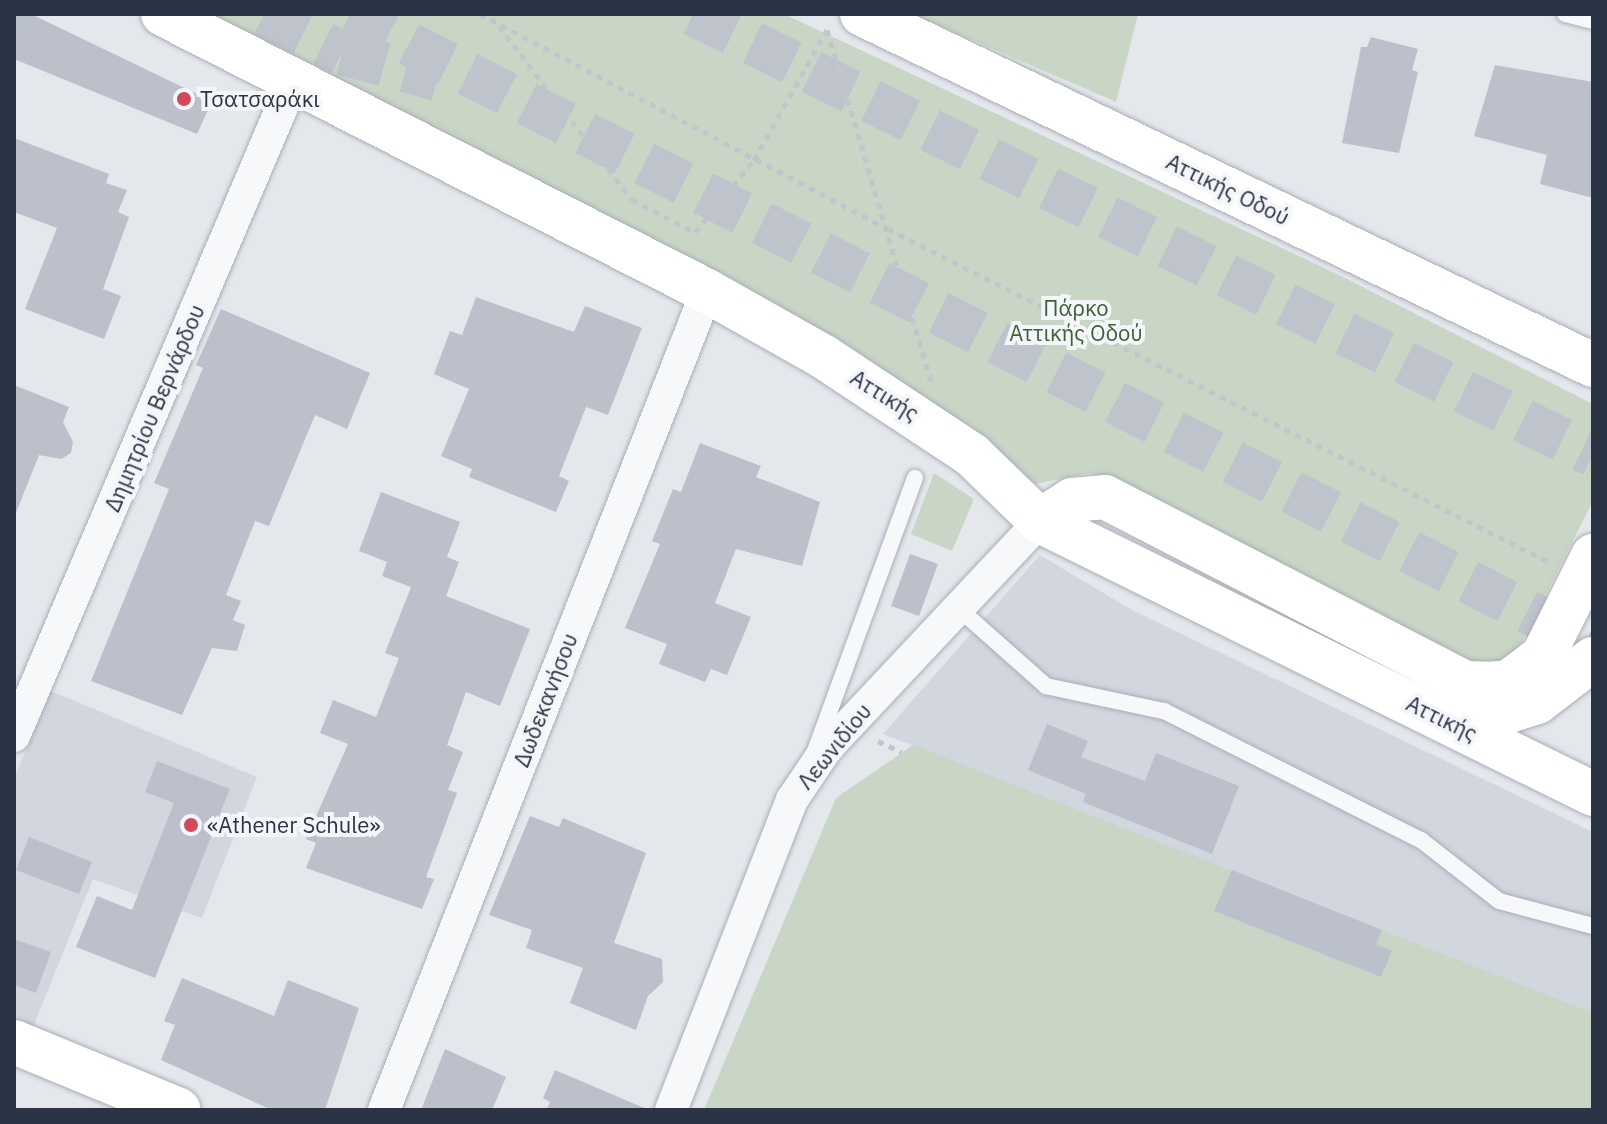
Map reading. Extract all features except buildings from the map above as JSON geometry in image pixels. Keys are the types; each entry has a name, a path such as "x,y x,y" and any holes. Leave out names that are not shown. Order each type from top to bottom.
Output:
{"main road":[{"name":"Αττικής","path":"163,14 707,291 824,357 947,436 1040,521 1593,794"},
{"name":"Αττικής Οδού","path":"862,14 1593,365"},
{"path":"1040,521 1072,500 1105,497 1465,683 1509,682 1529,671 1543,656 1587,568"},
{"path":"1460,727 1537,702 1593,659"},
{"path":"14,1042 179,1110"}],"street":[{"name":"Δημητρίου Βερνάρδου","path":"14,736 294,79"},
{"name":"Δωδεκανήσου","path":"384,1110 707,291"},
{"name":"Λεωνιδίου","path":"671,1110 792,800 807,776 957,607 1040,521"}],"lane":[{"path":"1565,14 1593,21"},
{"path":"807,776 915,478"},
{"path":"957,607 1046,686 1164,711 1421,840 1499,901 1593,926"}],"path":[{"path":"480,14 888,229 1587,568"},
{"path":"489,14 632,200 695,232 754,160 827,30 947,436"}],"shaded area":[{"path":"1040,555 1132,610 1593,832 1593,1013 883,734"},
{"path":"51,691 257,777 202,918 93,879 33,1027 14,1019 14,778"}],"green space":[{"name":"Πάρκο Αττικής Οδού","path":"206,14 784,14 1335,273 1593,404 1593,501 1516,653 1497,664 1474,663 1120,481 1089,473 1035,484 926,397 838,342"},
{"path":"912,14 1138,14 1116,102"},
{"path":"934,473 974,499 952,551 911,534"},
{"path":"913,745 1593,1013 1593,1110 704,1110 836,798"}],"tunnel":[{"path":"264,14 342,53 438,79"},
{"path":"350,14 1593,645"},
{"path":"693,14 1593,455"}],"place":[{"name":"Τσατσαράκι","path":"184,99"},
{"name":"«Athener Schule»","path":"191,825"}]}
